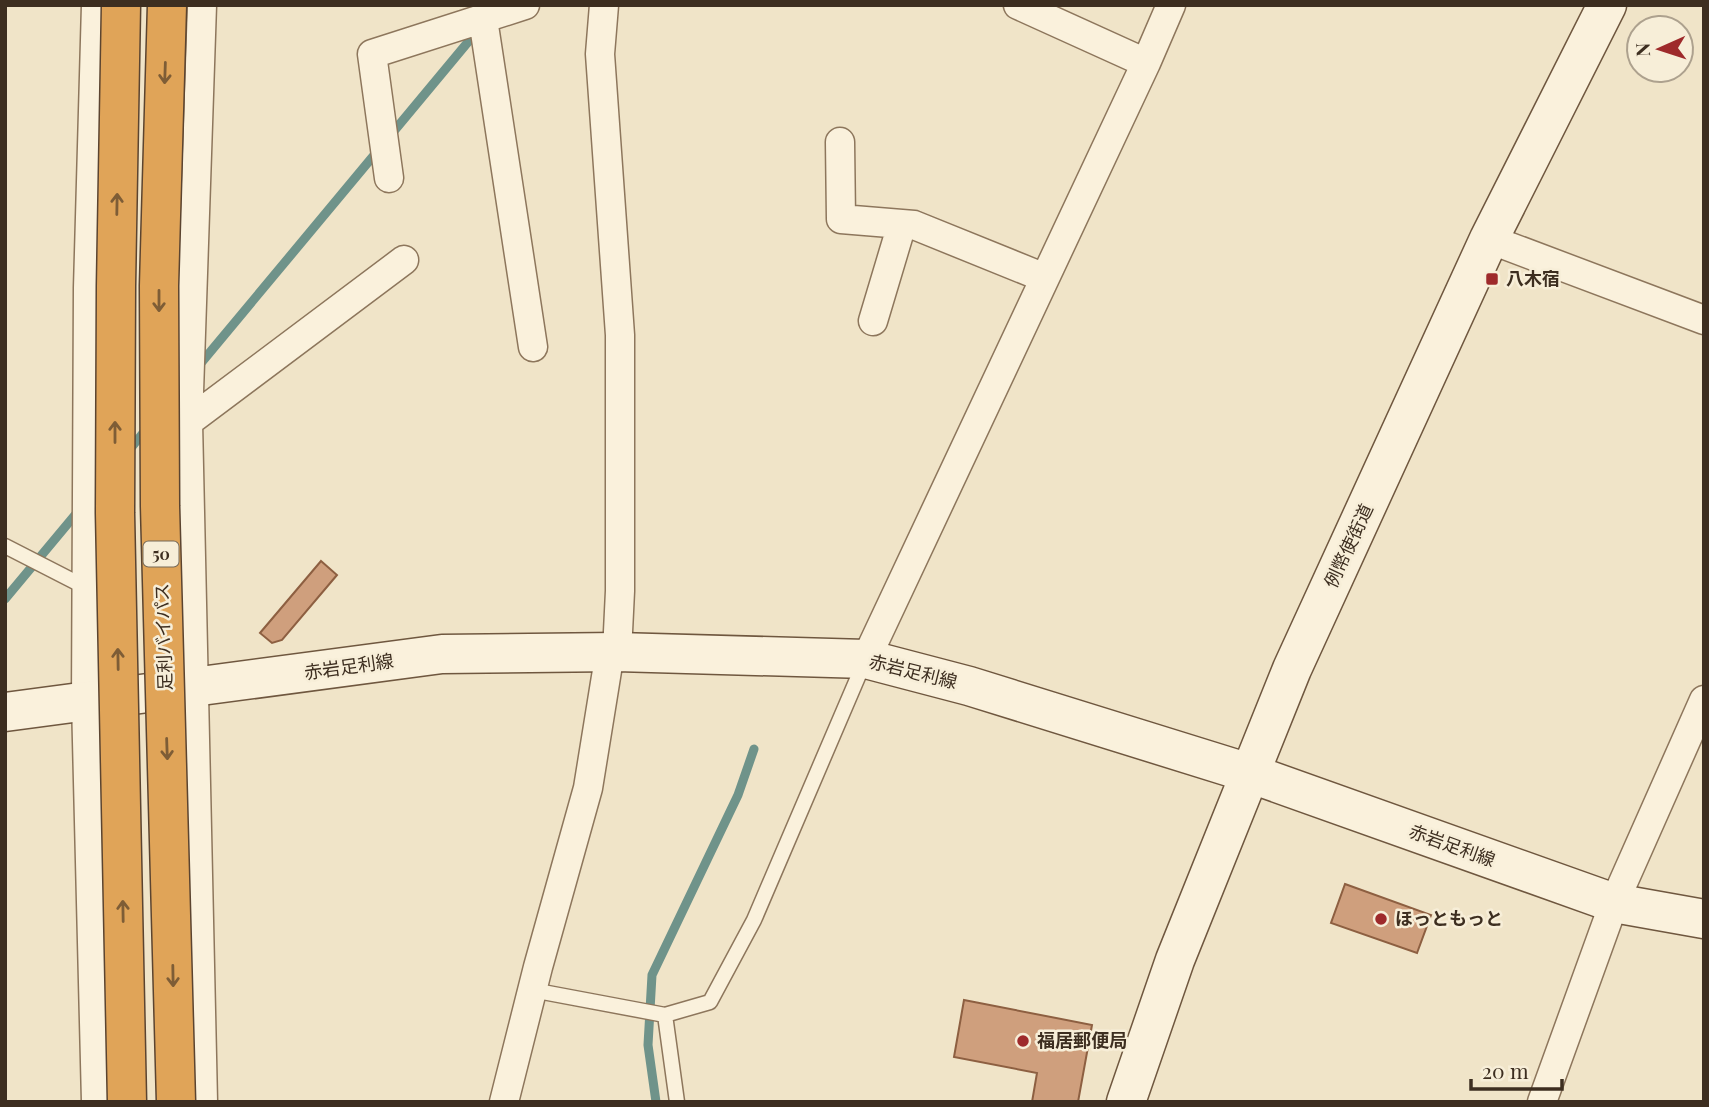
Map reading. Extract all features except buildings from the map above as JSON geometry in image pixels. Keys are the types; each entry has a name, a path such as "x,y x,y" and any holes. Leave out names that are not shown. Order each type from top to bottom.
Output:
{"highway":[{"path":"121,5 114,513 127,1102"},
{"name":"足利バイパス","path":"167,5 159,286 160,492 176,1102"}],"main road":[{"name":"例幣使街道","path":"1126,1102 1175,960 1292,669 1489,239 1607,5"},
{"name":"赤岩足利線","path":"5,712 442,654 613,652 866,659 969,685 1249,773 1614,903 1704,919"}],"street":[{"path":"96,5 88,288 86,701 96,1102"},
{"path":"202,5 188,422 203,1102"},
{"path":"389,178 372,54 525,5"},
{"path":"504,1102 588,788 613,652 620,591 620,335 600,54 604,5"},
{"path":"866,659 1171,5"},
{"path":"1021,6 1146,63"},
{"path":"483,19 533,347"},
{"path":"840,142 841,219 914,225 1045,278"},
{"path":"873,321 902,224"},
{"path":"1489,239 1704,320"},
{"path":"188,422 404,260"},
{"path":"1542,1102 1614,903 1704,700"}],"lane":[{"path":"5,546 87,589"},
{"path":"532,990 665,1015 710,1002 754,920 866,659"},
{"path":"665,1015 677,1102"}],"waterway":[{"path":"389,137 478,30"},
{"path":"196,369 380,148"},
{"path":"127,453 147,428"},
{"path":"5,599 80,509"},
{"path":"656,1102 648,1045 652,975 738,795 754,749"}],"place":[{"name":"八木宿","path":"1492,279"},
{"name":"ほっともっと","path":"1381,919"},
{"name":"福居郵便局","path":"1023,1041"}]}
